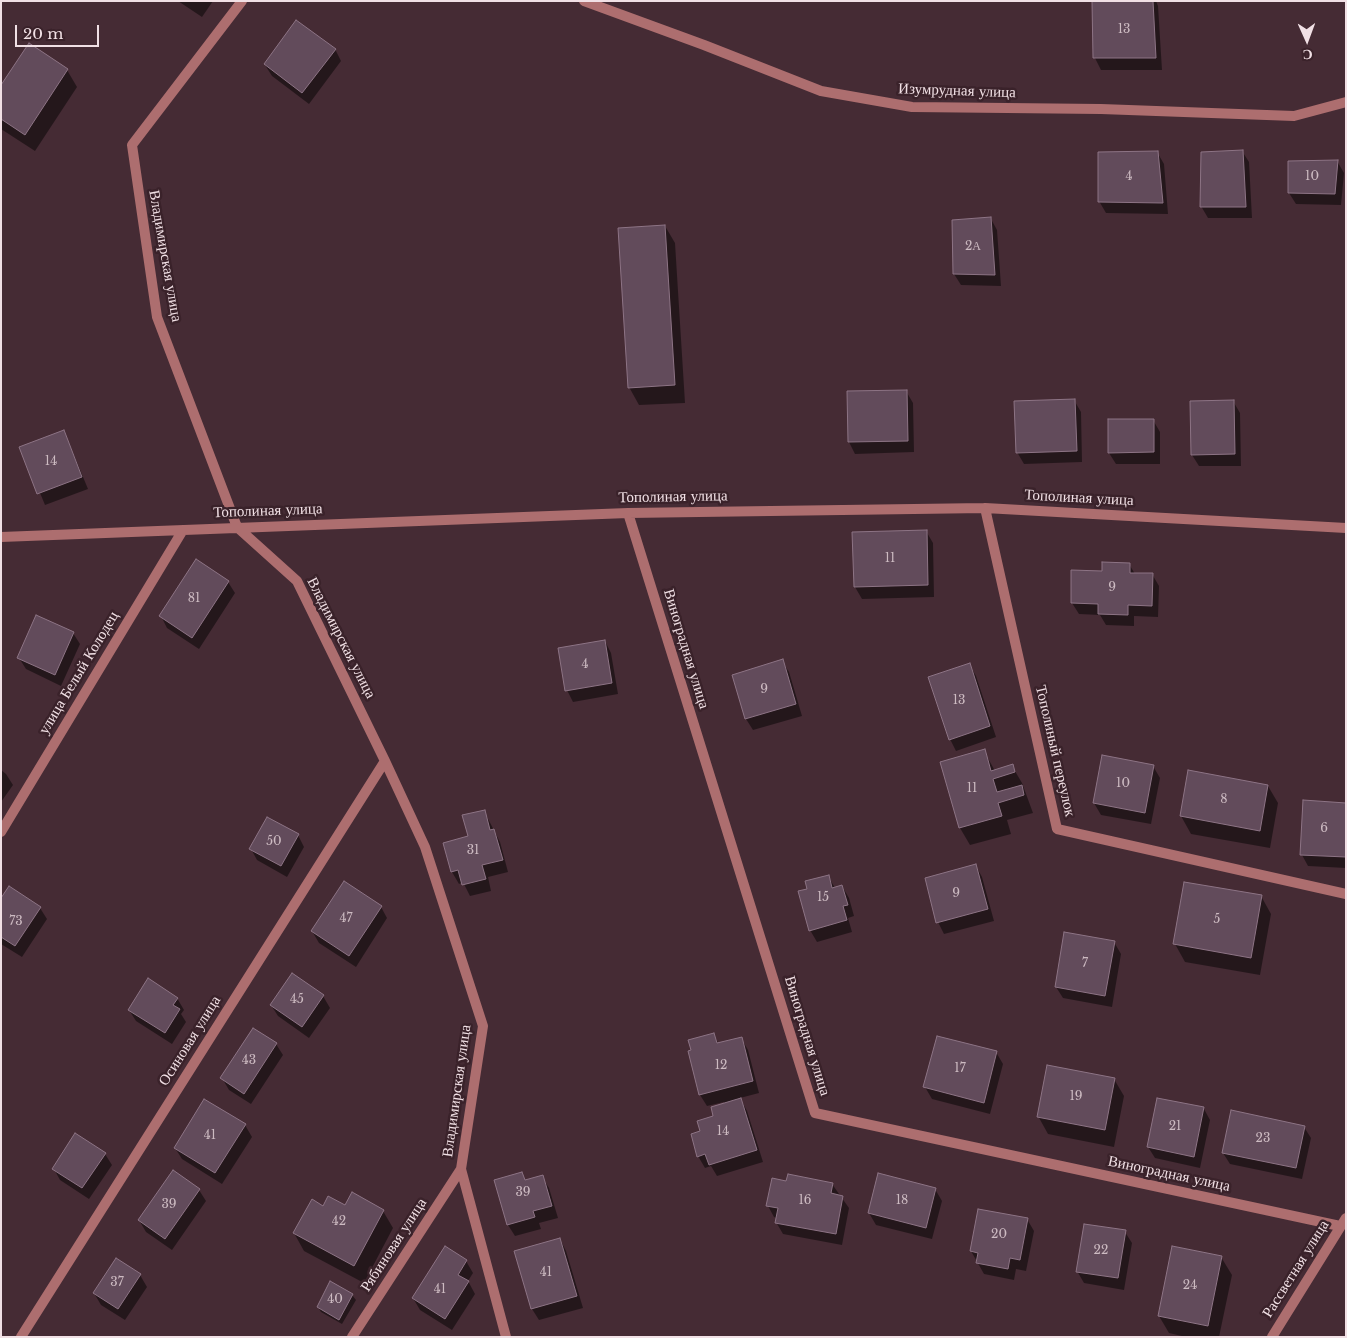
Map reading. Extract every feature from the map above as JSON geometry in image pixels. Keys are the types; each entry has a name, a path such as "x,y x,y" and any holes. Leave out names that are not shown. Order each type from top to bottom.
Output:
{"street":[{"name":"Владимирская улица","path":"242,1 132,145 158,317 237,527 297,581 425,847 484,1026 461,1169 506,1337"},
{"name":"Изумрудная улица","path":"584,1 704,45 821,92 912,107 1101,109 1294,116 1346,102"},
{"name":"Тополиная улица","path":"1,537 628,513 985,508 1346,528"},
{"name":"Тополиный переулок","path":"985,508 1057,830 1346,894"},
{"name":"Виноградная улица","path":"628,513 816,1113 1343,1222"},
{"name":"улица Белый Колодец","path":"1,832 183,530"},
{"name":"Осиновая улица","path":"21,1337 385,761"},
{"name":"Рябиновая улица","path":"352,1337 461,1169"},
{"name":"Рассветная улица","path":"1272,1337 1343,1222"}],"building":[{"path":"1092,1 1153,1 1156,58 1093,58"},
{"path":"296,20 336,49 302,93 264,64"},
{"path":"29,43 68,69 25,135 1,119 1,85"},
{"path":"1243,150 1246,207 1200,207 1201,152"},
{"path":"1158,151 1163,203 1098,202 1098,152"},
{"path":"1338,160 1335,194 1288,193 1288,161"},
{"path":"991,217 995,275 953,274 952,220"},
{"path":"665,225 675,385 628,388 618,228"},
{"path":"907,390 908,441 848,442 847,391"},
{"path":"1075,399 1077,451 1016,453 1014,401"},
{"path":"1234,400 1235,454 1191,455 1190,401"},
{"path":"1108,419 1154,419 1154,452 1108,453"},
{"path":"64,430 82,477 37,494 19,447"},
{"path":"927,530 928,585 854,587 852,532"},
{"path":"196,559 229,581 192,638 159,616"},
{"path":"1102,562 1130,563 1130,573 1153,573 1152,606 1128,605 1128,615 1098,614 1098,604 1071,603 1071,570 1102,571"},
{"path":"36,615 74,632 55,675 17,658"},
{"path":"605,640 612,683 565,691 558,648"},
{"path":"783,659 796,704 745,719 732,675"},
{"path":"970,663 990,726 949,740 928,677"},
{"path":"985,749 991,771 1013,764 1015,772 993,779 997,792 1022,785 1024,795 998,803 1002,816 959,828 940,762"},
{"path":"1102,755 1154,765 1145,813 1093,803"},
{"path":"1188,770 1268,785 1260,831 1180,816"},
{"path":"1303,800 1346,803 1346,857 1300,855"},
{"path":"485,810 490,830 494,829 503,860 482,865 486,879 462,885 458,870 451,872 443,843 468,836 462,815"},
{"path":"267,817 299,834 281,866 249,849"},
{"path":"976,864 988,909 936,923 925,878"},
{"path":"829,875 832,888 842,885 848,905 843,906 847,920 809,931 798,891 807,889 805,881"},
{"path":"344,881 382,906 349,956 311,931"},
{"path":"1184,882 1262,895 1251,958 1173,944"},
{"path":"9,886 41,907 15,946 1,937 1,898"},
{"path":"1064,932 1115,941 1105,996 1055,987"},
{"path":"292,973 324,995 302,1027 270,1005"},
{"path":"148,978 178,998 173,1005 180,1009 165,1033 128,1010"},
{"path":"253,1028 277,1043 244,1094 220,1078"},
{"path":"714,1033 717,1043 742,1037 753,1081 699,1095 688,1051 691,1050 688,1040"},
{"path":"937,1036 997,1051 984,1103 923,1087"},
{"path":"1047,1065 1115,1078 1105,1130 1037,1117"},
{"path":"741,1098 757,1150 709,1165 705,1154 697,1157 691,1134 700,1131 697,1121 713,1116 711,1107"},
{"path":"1157,1098 1204,1107 1194,1157 1147,1147"},
{"path":"204,1099 246,1124 215,1173 174,1148"},
{"path":"1231,1110 1305,1126 1296,1168 1222,1153"},
{"path":"75,1133 106,1153 82,1188 52,1169"},
{"path":"173,1170 200,1189 165,1239 138,1220"},
{"path":"522,1172 525,1180 543,1175 552,1206 533,1211 535,1217 507,1225 494,1180"},
{"path":"878,1173 936,1188 926,1228 868,1213"},
{"path":"788,1174 833,1183 831,1193 843,1196 836,1234 775,1223 778,1208 766,1206 772,1178 786,1181"},
{"path":"352,1192 384,1210 354,1266 293,1233 312,1199 323,1206 328,1196 345,1205"},
{"path":"978,1209 1028,1218 1020,1260 1010,1258 1008,1269 976,1263 978,1253 970,1251"},
{"path":"1084,1224 1126,1230 1118,1278 1076,1272"},
{"path":"560,1238 577,1296 531,1309 514,1251"},
{"path":"445,1246 467,1260 458,1275 469,1281 445,1319 412,1298"},
{"path":"1172,1246 1222,1256 1208,1326 1158,1316"},
{"path":"116,1258 141,1274 118,1309 93,1293"},
{"path":"330,1281 353,1294 339,1320 317,1307"}]}
